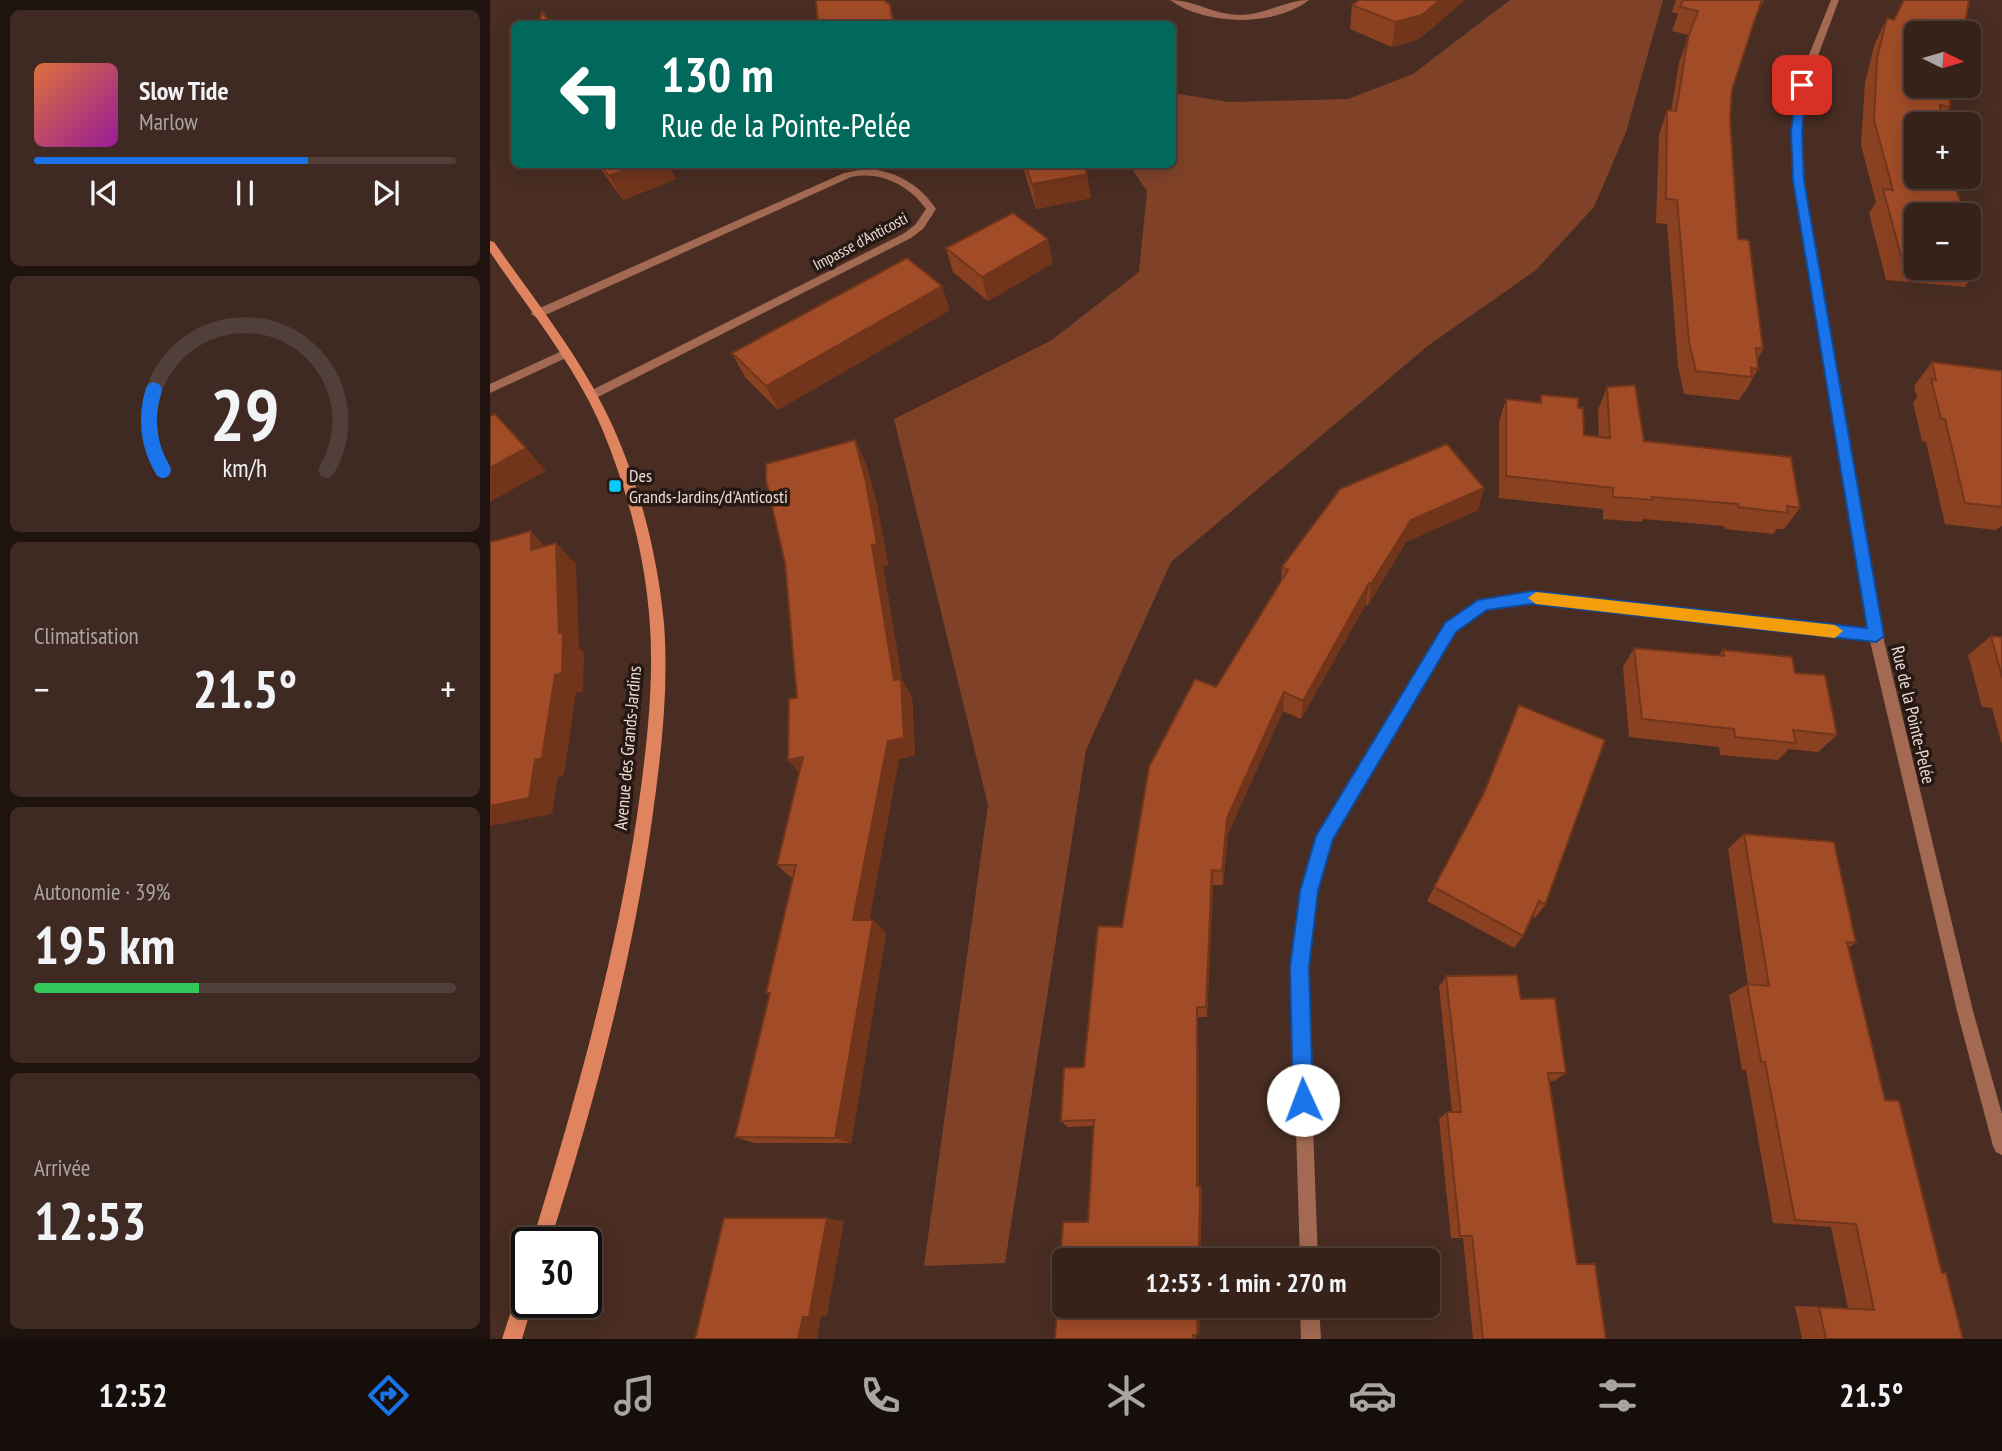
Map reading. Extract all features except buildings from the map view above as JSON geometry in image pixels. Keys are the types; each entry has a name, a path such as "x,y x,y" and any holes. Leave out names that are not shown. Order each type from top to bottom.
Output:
{"street":[{"path":"1174,0 1219,17 1242,18 1275,14 1305,0"},
{"name":"Rue de la Pointe-Pelée","path":"1835,0 1802,85 1796,131 1798,181 1876,636 1965,1011 2002,1146"},
{"name":"Impasse d'Anticosti","path":"537,314 848,174 862,171 889,174 927,202 931,209 927,218 907,236 592,395"},
{"name":"Avenue des Grands-Jardins","path":"490,244 592,395 619,456 649,562 657,626 657,703 638,868 614,983 584,1101 546,1227"},
{"path":"490,389 564,354"},
{"path":"1308,1248 1299,967 1309,891 1325,836 1451,628 1483,604 1532,597 1876,636"},
{"path":"512,1339 519,1318"},
{"path":"1310,1318 1311,1339"}],"shaded area":[{"path":"1510,0 1663,0 1626,132 1594,207 1536,270 1429,345 1171,562 1086,750 1005,1263 924,1266 988,805 894,419 1052,340 1139,272 1147,191 1131,168 1176,168 1176,93 1229,102 1348,99 1413,74"}],"slow traffic":[{"path":"1536,598 1835,631"}],"place":[{"name":"Des Grands-Jardins/d'Anticosti","path":"615,486"}],"route":[{"path":"1303,1100 1299,967 1309,891 1325,836 1451,628 1483,604 1532,597 1876,636 1798,181 1796,131 1802,85"}]}
